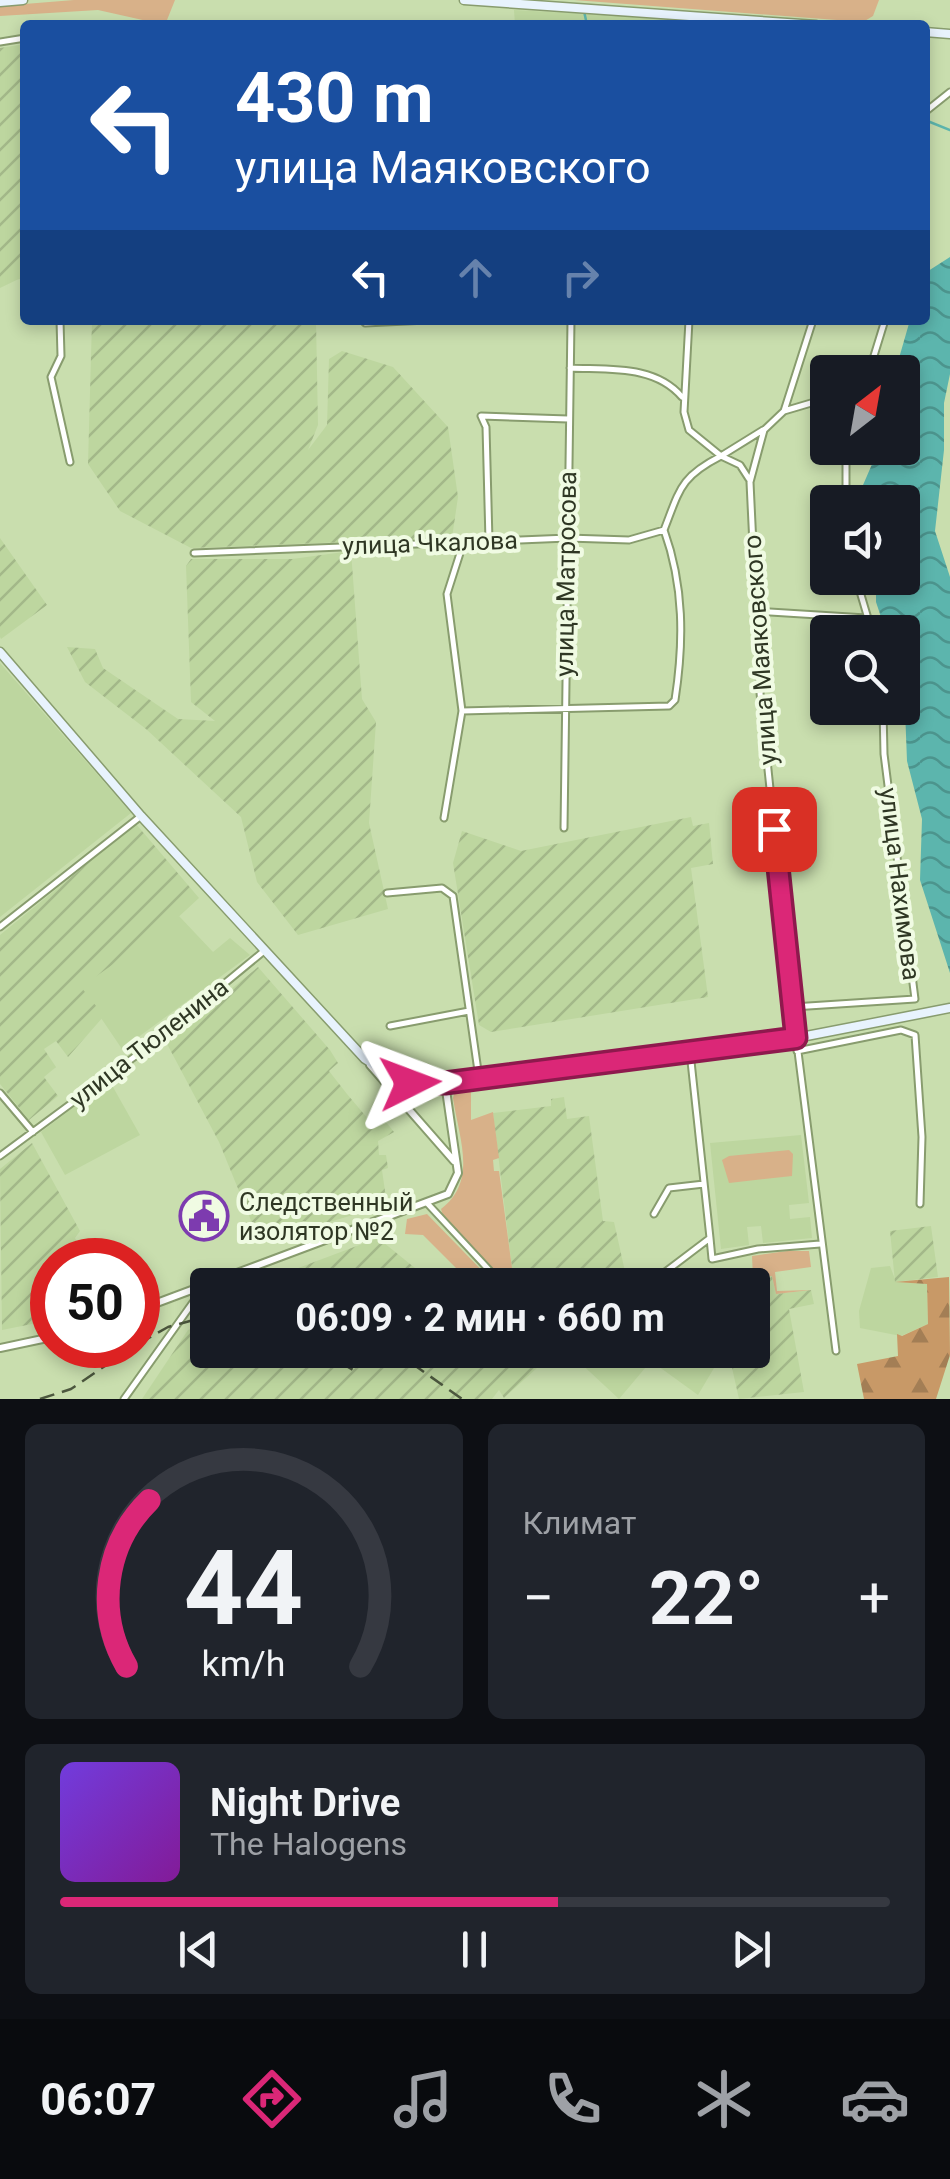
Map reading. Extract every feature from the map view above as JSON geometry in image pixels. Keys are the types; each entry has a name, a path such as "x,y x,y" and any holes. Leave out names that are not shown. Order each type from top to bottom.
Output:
{"main road":[{"path":"0,2 23,0"},
{"path":"464,0 509,0 753,20"},
{"path":"0,652 142,816 365,1059 404,1082 445,1083 796,1038 950,1008"}],"street":[{"path":"930,108 950,92"},
{"path":"60,325 61,356 51,377 70,462"},
{"name":"улица Матросова","path":"564,828 571,325"},
{"path":"690,325 684,400 688,430 721,456 740,465 750,482"},
{"path":"784,411 811,325"},
{"path":"875,355 884,325"},
{"path":"570,368 650,374 671,384 684,400"},
{"path":"462,711 662,709 676,700 682,630 677,566 664,530 686,476 764,430 784,411 810,403"},
{"path":"489,541 486,427 481,416 568,419"},
{"name":"улица Маяковского","path":"764,430 750,482 754,611 792,1007 836,1351"},
{"name":"улица Чкалова","path":"194,552 463,545 568,538 629,540 664,530"},
{"path":"444,818 462,711 447,594 463,545"},
{"path":"754,611 818,615"},
{"name":"улица Нахимова","path":"792,1007 914,999 883,725"},
{"path":"0,928 142,816"},
{"path":"387,893 442,888 451,892 479,1078"},
{"name":"улица Тюленина","path":"0,1156 145,1049 264,951"},
{"path":"390,1026 470,1012"},
{"path":"798,1051 901,1030 915,1035 922,1137 920,1204"},
{"path":"690,1052 712,1259 758,1248 820,1244"},
{"path":"365,1059 458,1166"},
{"path":"404,1082 400,1090 404,1104"},
{"path":"246,1268 428,1202 454,1188 458,1166 445,1083"},
{"path":"0,1093 33,1132"},
{"path":"654,1214 668,1188 704,1184"},
{"path":"428,1202 488,1268"},
{"path":"670,1268 710,1238"},
{"path":"160,1301 190,1289"},
{"path":"124,1399 190,1307"},
{"path":"0,1348 30,1342"}],"shaded area":[{"path":"74,0 175,0 167,20 143,20 98,10 0,16 0,6"},
{"path":"574,0 879,0 873,16 866,20"},
{"path":"514,10 681,19 679,20 515,20"},
{"path":"20,45 20,278 0,288 0,48"},
{"path":"92,325 316,325 318,425 308,450 327,425 329,359 342,351 393,367 448,427 458,497 452,538 191,548 120,511 88,464"},
{"path":"0,538 47,605 1,639 0,637"},
{"path":"351,551 362,699 376,722 369,823 388,909 298,935 257,882 241,817 146,729 85,682 67,647 95,649 103,668 178,719 215,721 191,702 186,566 191,559 292,559"},
{"path":"0,663 131,813 0,917"},
{"path":"691,817 693,826 709,823 713,864 691,868 708,997 491,1032 479,1025 453,863 462,831 521,851"},
{"path":"136,824 199,898 173,922 81,987 104,1016 68,1057 56,1041 44,1049 56,1067 44,1077 58,1096 29,1120 0,1084 0,935"},
{"path":"179,916 213,952 230,938 250,955 122,1049 80,987"},
{"path":"258,967 330,1050 338,1063 329,1071 347,1094 369,1120 378,1112 394,1132 378,1141 379,1155 386,1155 388,1168 382,1170 387,1205 326,1223 303,1221 259,1240 219,1142 166,1042"},
{"path":"109,1080 140,1135 65,1175 41,1132"},
{"path":"471,1088 471,1120 493,1112 499,1158 493,1160 494,1171 499,1171 512,1268 491,1268 443,1216 441,1209 452,1198 463,1172 455,1091"},
{"path":"564,1097 567,1119 589,1116 603,1221 614,1222 624,1268 512,1268 493,1113 551,1106 551,1099"},
{"path":"801,1135 809,1203 789,1205 790,1219 810,1217 812,1238 763,1243 761,1226 747,1227 749,1245 721,1249 710,1143"},
{"path":"32,1143 80,1231 75,1238 30,1238 30,1324 2,1330 0,1169"},
{"path":"789,1150 793,1154 792,1176 729,1183 722,1160 729,1156"},
{"path":"427,1214 479,1268 456,1268 423,1235 405,1234 407,1219"},
{"path":"931,1226 938,1277 895,1282 890,1231"},
{"path":"378,1238 415,1268 298,1268"},
{"path":"809,1251 811,1267 775,1272 777,1291 811,1290 776,1294 770,1268 753,1268 752,1256"},
{"path":"890,1266 896,1282 927,1284 928,1324 901,1336 860,1328 859,1311 871,1268"},
{"path":"770,1276 776,1294 811,1290 814,1304 789,1309 804,1392 739,1399 732,1368 770,1368"},
{"path":"188,1330 190,1368 537,1368 504,1398 499,1390 492,1399 142,1399"},
{"path":"586,1368 645,1368 619,1399"},
{"path":"661,1368 714,1368 698,1395"}],"green space":[{"path":"949,1277 950,1355 936,1399 864,1399 857,1364 898,1356 897,1334 902,1336 928,1324 927,1284 895,1282"}],"water":[{"path":"950,257 950,374 944,403 944,450 935,531 950,577 950,973 920,880 922,819 907,761 906,725 920,725 920,615 880,615 876,602 876,595 920,595 920,485 863,485 872,465 920,465 920,355 900,355 909,325 930,325 930,270"}],"waterway":[{"path":"584,11 586,20"},
{"path":"930,122 950,130"}],"railway":[{"path":"160,1332 190,1321"},
{"path":"40,1399 71,1389 102,1368"},
{"path":"350,1368 358,1373"},
{"path":"418,1368 462,1399"}],"place":[{"name":"Следственный изолятор №2","path":"204,1216"}],"route":[{"path":"410,1083 445,1083 796,1038 774,829"}]}
